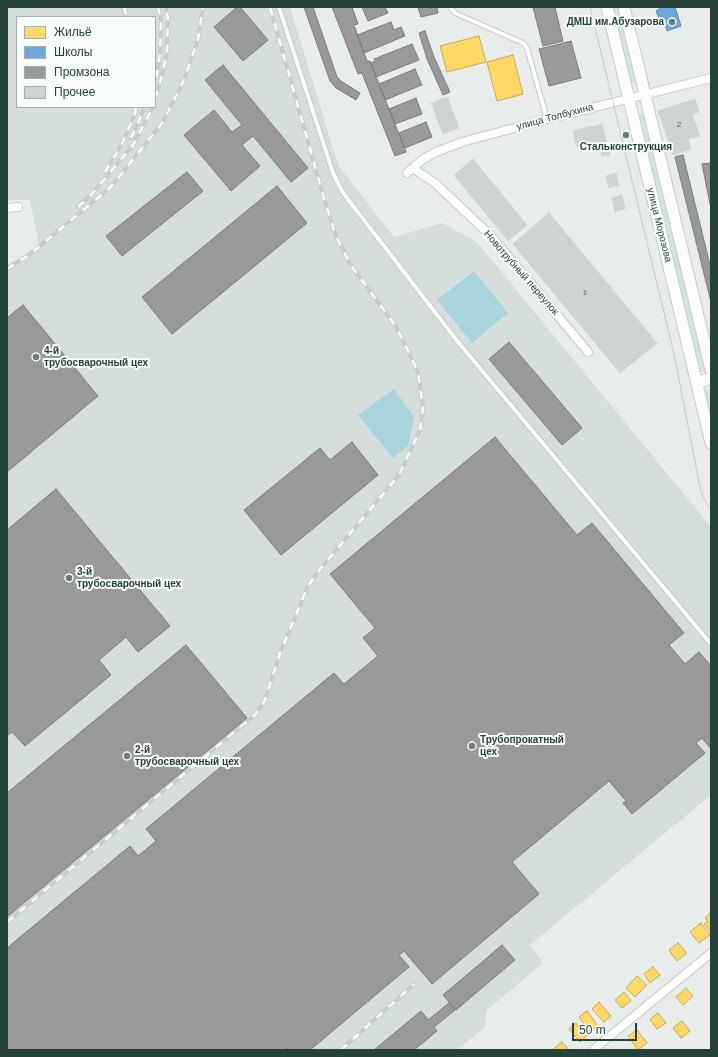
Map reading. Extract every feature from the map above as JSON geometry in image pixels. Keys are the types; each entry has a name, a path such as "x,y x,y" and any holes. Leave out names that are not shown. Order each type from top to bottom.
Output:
{"main road":[{"name":"улица Морозова","path":"607,7 711,443"},
{"name":"улица Морозова","path":"624,7 711,370"},
{"path":"696,383 711,378"}],"street":[{"name":"улица Толбухина","path":"410,170 422,160 449,147 548,119 711,78"},
{"name":"Новотрубный переулок","path":"410,170 436,184 492,237 588,352"},
{"path":"7,208 18,207"},
{"path":"593,1050 711,953"}],"lane":[{"path":"279,7 331,168 336,181 350,202 458,342 711,644"},
{"path":"450,7 455,12 523,43 527,48 548,119"}],"shaded area":[{"path":"7,7 290,7 338,165 394,237 442,223 477,242 711,527 711,795 530,945 543,963 487,1010 485,1027 457,1050 7,1050 7,265 39,246 30,200 7,200"}],"green space":[{"path":"611,7 618,7 635,80 632,84 630,84"},
{"path":"643,113 707,371 699,373 636,115"},
{"path":"711,389 711,424 703,391"}],"water":[{"path":"474,271 508,313 472,343 437,300"},
{"path":"394,389 414,417 408,446 393,458 358,415"}],"building: Жильё":[{"path":"479,36 486,62 447,72 440,46"},
{"path":"513,55 523,94 497,101 487,62"},
{"path":"711,912 711,932 704,924 708,921 705,918"},
{"path":"701,923 710,935 699,943 690,932"},
{"path":"678,943 687,953 677,961 669,950"},
{"path":"653,967 660,975 650,983 644,974"},
{"path":"637,976 647,985 635,997 626,988"},
{"path":"686,988 693,996 683,1005 676,997"},
{"path":"624,992 631,1001 622,1008 615,1000"},
{"path":"599,1002 611,1016 604,1022 592,1009"},
{"path":"587,1011 598,1026 590,1032 579,1017"},
{"path":"658,1013 666,1023 657,1029 650,1019"},
{"path":"682,1021 690,1031 681,1038 673,1028"},
{"path":"576,1023 579,1027 582,1024 590,1033 580,1042 569,1029"},
{"path":"637,1030 647,1043 638,1050 628,1036"},
{"path":"562,1042 569,1050 552,1050"}],"building: Школы":[{"name":"ДМШ им.Абузарова","path":"660,7 675,7 681,26 667,31 663,17 659,18 656,11 660,9"}],"building: Промзона":[{"path":"237,7 240,7 268,40 243,61 214,27"},
{"path":"304,7 313,7 337,77 360,93 356,100 336,88 330,81"},
{"path":"332,7 352,7 358,24 354,25 364,53 367,61 370,61 406,152 395,156 362,73 358,74"},
{"path":"362,7 385,7 388,13 368,21"},
{"path":"418,7 437,7 438,13 421,17"},
{"path":"533,7 555,7 563,41 543,46"},
{"path":"391,22 394,30 401,27 405,36 364,53 357,35"},
{"path":"425,31 434,57 450,92 443,95 427,59 419,33"},
{"path":"571,41 581,78 549,86 539,49"},
{"path":"412,44 419,60 376,77 371,63 375,61 374,59"},
{"path":"223,65 308,168 291,182 253,136 242,145 260,166 231,191 184,135 214,110 232,132 242,125 205,80"},
{"path":"415,69 422,85 385,100 379,84"},
{"path":"416,98 422,114 395,124 389,109"},
{"path":"426,122 432,137 405,148 399,133"},
{"path":"683,155 711,269 711,302 675,157"},
{"path":"711,163 711,204 710,204 702,164"},
{"path":"187,172 203,191 122,256 106,236"},
{"path":"277,186 307,223 172,334 142,297"},
{"name":"4-й трубосварочный цех","path":"23,305 98,396 7,472 7,318"},
{"path":"509,342 582,428 562,445 489,359"},
{"name":"Трубопрокатный цех","path":"495,437 577,535 592,523 684,633 669,645 685,664 699,652 711,666 711,749 702,738 696,743 705,753 632,814 623,803 626,801 609,781 512,862 539,894 432,984 404,951 399,955 409,967 310,1050 288,1050 287,1048 285,1050 7,1050 7,948 130,846 138,856 156,841 146,829 334,673 344,684 378,656 363,638 375,628 330,574"},
{"path":"352,442 378,475 281,555 244,510 320,448 330,460"},
{"name":"3-й трубосварочный цех","path":"56,489 170,626 138,652 126,637 99,660 111,675 25,746 12,732 7,736 7,530"},
{"name":"2-й трубосварочный цех","path":"186,645 247,718 7,917 7,793"},
{"path":"502,945 515,960 456,1010 443,995"},
{"path":"449,1003 455,1010 434,1027 437,1031 414,1050 374,1050 421,1011 428,1020"}],"building: Прочее":[{"path":"447,97 459,128 443,134 431,103"},
{"path":"695,99 699,112 692,114 700,136 688,139 691,149 673,155 658,111"},
{"path":"602,124 610,155 602,156 598,142 577,147 573,131"},
{"path":"473,159 527,225 508,241 454,175"},
{"path":"616,173 619,185 609,188 606,176"},
{"path":"622,195 625,209 615,212 612,198"},
{"path":"549,213 657,343 620,373 513,244"}],"tram line":[{"path":"590,7 674,354 699,482 702,494 711,510"}],"railway":[{"path":"124,7 127,16"},
{"path":"156,78 160,54 161,21 158,7"},
{"path":"156,96 167,53 168,19 166,7"},
{"path":"7,269 29,255 111,187 163,122 184,80 198,39 203,7"},
{"path":"7,922 256,714 265,700 280,653 308,586 317,573 399,475 420,430 423,408 418,372 397,328 350,264 336,236 270,7"},
{"path":"105,172 122,144 136,108"},
{"path":"131,138 145,108"},
{"path":"78,207 92,194 133,145 152,108"},
{"path":"341,1050 414,984"}],"place":[{"name":"ДМШ им.Абузарова","path":"672,22"},
{"name":"Стальконструкция","path":"626,135"},
{"name":"4-й трубосварочный цех","path":"36,357"},
{"name":"3-й трубосварочный цех","path":"69,578"},
{"name":"Трубопрокатный цех","path":"472,746"},
{"name":"2-й трубосварочный цех","path":"127,756"}]}
